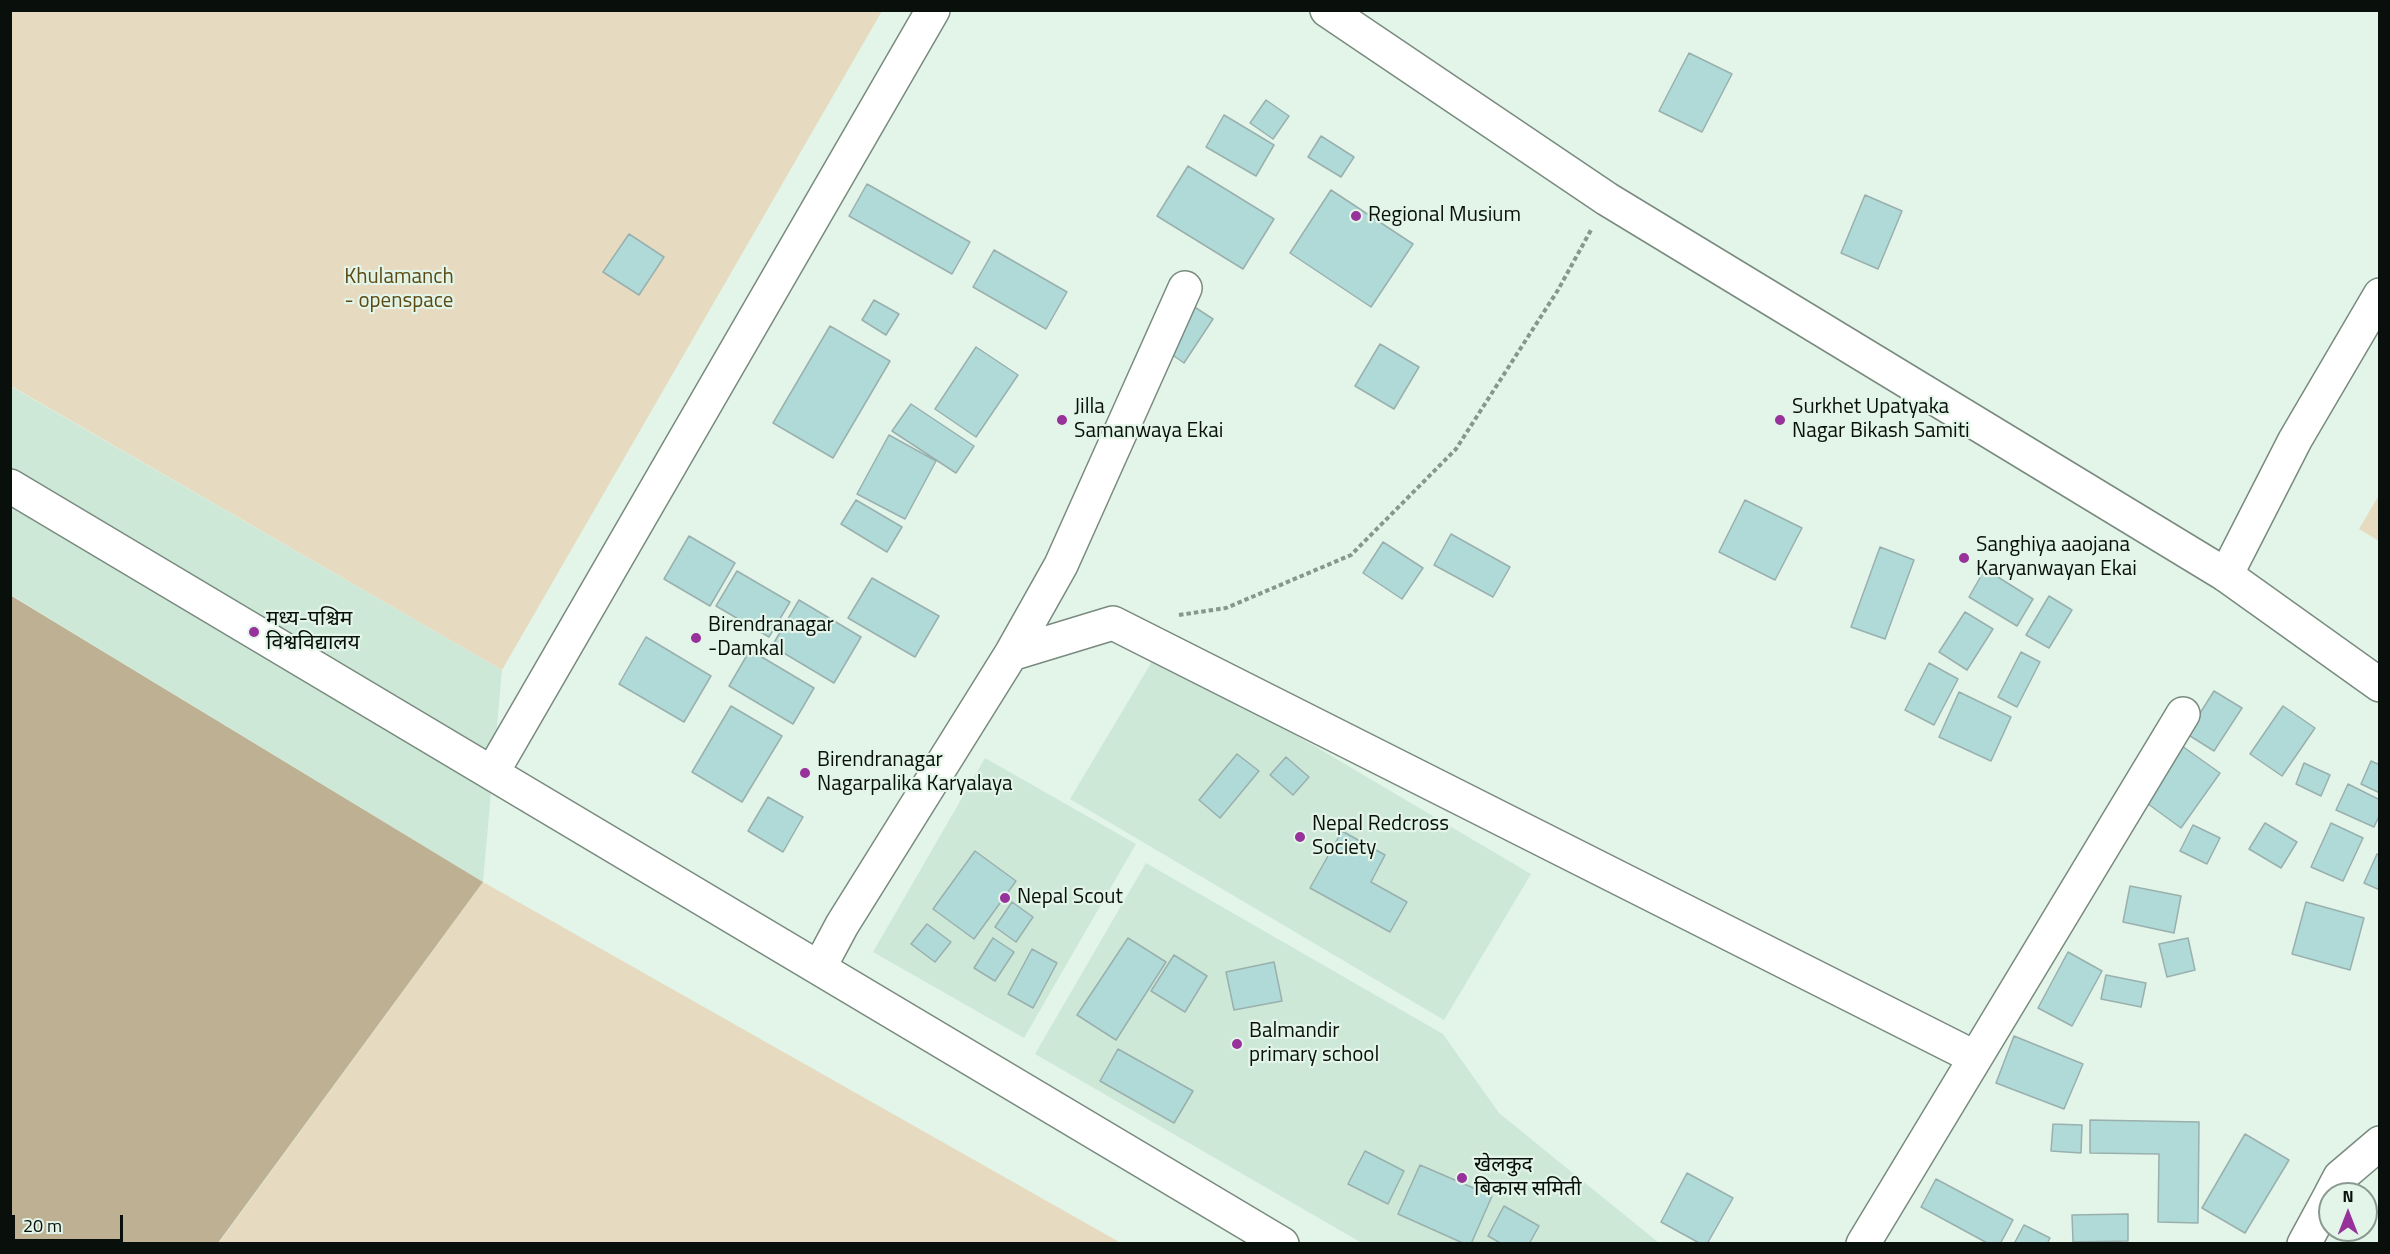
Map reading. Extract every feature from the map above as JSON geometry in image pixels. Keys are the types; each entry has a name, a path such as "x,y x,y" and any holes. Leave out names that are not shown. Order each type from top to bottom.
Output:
{"street":[{"path":"492,773 933,10"},
{"path":"1327,10 1607,199 2226,575 2379,685"},
{"path":"819,968 842,925 1011,654 1061,565 1185,288"},
{"path":"2226,575 2295,440 2379,295"},
{"path":"10,486 1282,1244"},
{"path":"1011,654 1113,623 1974,1057"},
{"path":"1863,1244 2183,714"},
{"path":"2337,1182 2379,1143"},
{"path":"2304,1244 2318,1218"}],"path":[{"path":"1169,616 1226,608 1351,555 1456,448 1558,290 1607,199"}],"shaded area":[{"name":"मध्य-पश्चिम विश्वविद्यालय","path":"10,386 502,670 483,882 11,595"},
{"path":"10,595 483,882 218,1243 11,1243"},
{"name":"Nepal Redcross Society","path":"1157,653 1531,874 1444,1020 1070,799"},
{"name":"Nepal Scout","path":"985,758 1136,844 1024,1038 873,952"},
{"name":"Balmandir primary school","path":"1146,863 1443,1034 1499,1113 1659,1243 1362,1243 1035,1054"}],"green space":[{"name":"Khulamanch - openspace","path":"11,11 882,11 502,670 11,386"},
{"path":"2379,495 2380,541 2359,529"},
{"path":"483,882 1121,1243 218,1244"}],"building":[{"path":"1689,53 1732,74 1702,132 1659,111"},
{"path":"1266,100 1289,116 1273,139 1250,123"},
{"path":"1224,115 1274,145 1256,176 1206,147"},
{"path":"1321,136 1354,157 1341,177 1308,157"},
{"path":"1188,166 1274,219 1243,269 1157,216"},
{"path":"867,184 970,242 952,274 849,216"},
{"path":"1331,190 1413,244 1371,307 1290,253"},
{"path":"1865,195 1902,211 1878,269 1841,253"},
{"path":"629,234 664,257 639,295 603,272"},
{"path":"994,250 1067,292 1046,329 973,287"},
{"path":"874,300 899,314 886,335 862,320"},
{"path":"1190,304 1213,319 1184,363 1161,347"},
{"path":"830,326 890,361 833,458 773,423"},
{"path":"1380,344 1419,367 1394,409 1355,386"},
{"path":"976,347 1018,375 976,437 935,409"},
{"path":"911,404 974,446 956,473 892,431"},
{"path":"889,435 936,461 905,519 857,494"},
{"path":"856,500 902,527 887,552 841,524"},
{"path":"1745,500 1802,528 1775,580 1719,552"},
{"path":"1451,534 1510,567 1493,597 1434,565"},
{"path":"689,536 735,563 710,606 664,579"},
{"path":"1383,542 1423,568 1402,599 1363,573"},
{"path":"1880,547 1914,560 1885,639 1851,627"},
{"path":"1985,569 2033,599 2017,626 1969,597"},
{"path":"737,571 790,602 769,637 716,606"},
{"path":"872,578 939,616 915,657 848,618"},
{"path":"2049,596 2072,610 2049,648 2026,635"},
{"path":"799,600 861,637 834,683 772,646"},
{"path":"1965,612 1993,629 1967,670 1939,652"},
{"path":"646,637 711,676 684,722 619,684"},
{"path":"750,650 814,688 793,724 729,686"},
{"path":"2021,652 2040,662 2017,707 1998,697"},
{"path":"1929,663 1958,679 1934,725 1905,710"},
{"path":"2214,691 2242,708 2214,751 2187,734"},
{"path":"1959,692 2011,717 1991,761 1939,737"},
{"path":"731,706 782,736 742,802 692,772"},
{"path":"2283,706 2315,728 2282,776 2250,754"},
{"path":"2182,746 2220,773 2181,828 2144,801"},
{"path":"1237,754 1259,771 1220,818 1199,800"},
{"path":"1286,757 1309,777 1293,795 1270,775"},
{"path":"2371,761 2380,765 2380,793 2361,784"},
{"path":"2304,763 2330,775 2321,796 2296,784"},
{"path":"2348,784 2380,800 2380,814 2374,827 2336,810"},
{"path":"768,797 803,817 783,852 748,831"},
{"path":"2265,823 2297,842 2281,868 2249,849"},
{"path":"2331,823 2363,838 2343,881 2311,867"},
{"path":"2193,825 2220,838 2207,864 2180,851"},
{"path":"1342,831 1385,855 1371,882 1407,902 1390,932 1310,888"},
{"path":"975,851 1016,881 974,939 933,909"},
{"path":"2377,854 2380,855 2380,890 2364,883"},
{"path":"2130,886 2181,896 2174,933 2123,922"},
{"path":"1012,902 1033,917 1016,942 995,927"},
{"path":"2306,902 2364,918 2350,970 2292,954"},
{"path":"927,924 951,942 935,962 911,944"},
{"path":"993,938 1014,952 995,981 974,968"},
{"path":"1128,938 1166,962 1116,1040 1077,1015"},
{"path":"2188,938 2195,970 2167,977 2159,944"},
{"path":"1032,949 1057,963 1033,1008 1008,994"},
{"path":"2068,952 2102,971 2072,1026 2038,1008"},
{"path":"1174,955 1207,976 1185,1012 1151,991"},
{"path":"1274,962 1282,1001 1234,1010 1226,972"},
{"path":"2106,975 2146,983 2141,1007 2101,999"},
{"path":"2014,1036 2083,1064 2064,1109 1996,1083"},
{"path":"1118,1049 1193,1091 1174,1123 1100,1081"},
{"path":"2090,1120 2199,1122 2198,1223 2158,1222 2159,1154 2090,1153"},
{"path":"2053,1124 2082,1125 2081,1153 2051,1151"},
{"path":"2245,1134 2289,1160 2245,1233 2202,1208"},
{"path":"1365,1151 1404,1171 1388,1204 1348,1184"},
{"path":"1420,1165 1492,1196 1471,1244 1465,1244 1398,1214"},
{"path":"1687,1173 1733,1198 1707,1244 1701,1244 1661,1222"},
{"path":"1936,1179 2013,1220 2000,1244 1989,1244 1921,1207"},
{"path":"1504,1206 1539,1226 1529,1244 1502,1244 1488,1236"},
{"path":"2128,1214 2128,1241 2073,1242 2072,1215"},
{"path":"2024,1225 2050,1238 2047,1244 2014,1244"}],"place":[{"name":"Regional Musium","path":"1356,216"},
{"name":"Jilla Samanwaya Ekai","path":"1062,420"},
{"name":"Surkhet Upatyaka Nagar Bikash Samiti","path":"1780,420"},
{"name":"Sanghiya aaojana Karyanwayan Ekai","path":"1964,558"},
{"name":"मध्य-पश्चिम विश्वविद्यालय","path":"254,632"},
{"name":"Birendranagar -Damkal","path":"696,638"},
{"name":"Birendranagar Nagarpalika Karyalaya","path":"805,773"},
{"name":"Nepal Redcross Society","path":"1300,837"},
{"name":"Nepal Scout","path":"1005,898"},
{"name":"Balmandir primary school","path":"1237,1044"},
{"name":"खेलकुद बिकास समिती","path":"1462,1178"}]}
